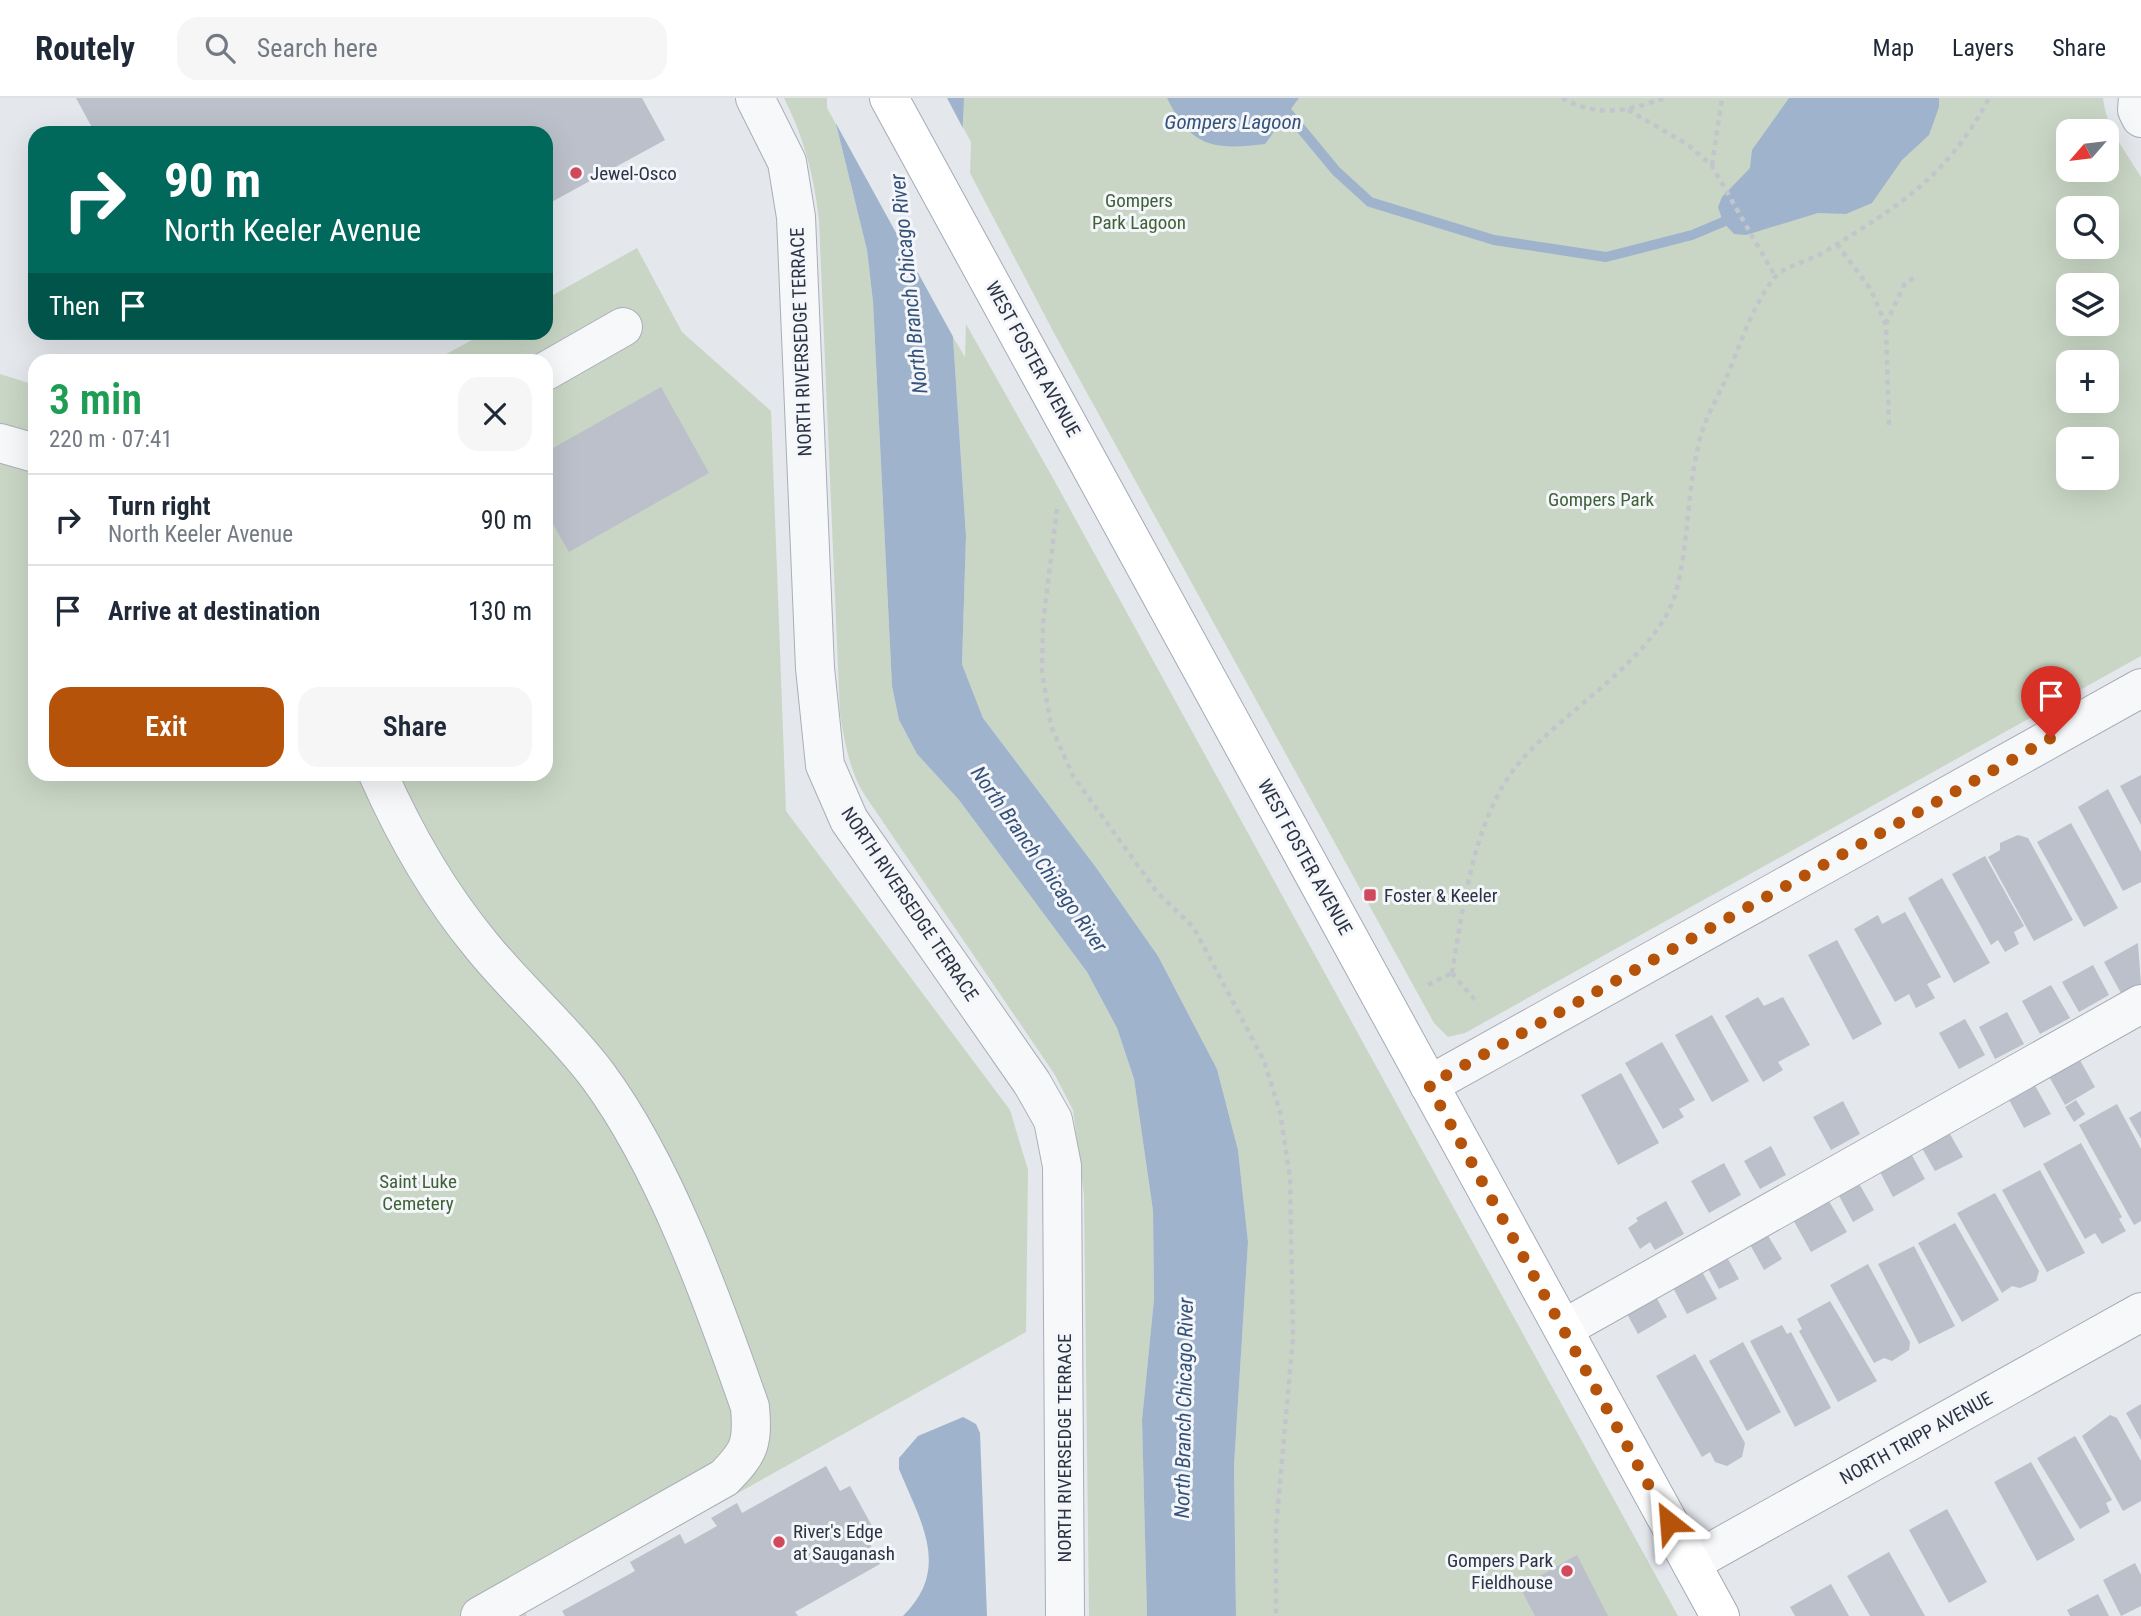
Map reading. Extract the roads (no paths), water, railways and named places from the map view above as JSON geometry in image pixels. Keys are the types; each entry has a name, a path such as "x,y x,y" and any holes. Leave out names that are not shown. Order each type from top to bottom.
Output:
{"main road":[{"name":"WEST FOSTER AVENUE","path":"889,98 1720,1616"}],"street":[{"name":"NORTH RIVERSEDGE TERRACE","path":"755,98 787,162 796,217 816,668 825,765 849,820 1032,1083 1053,1120 1062,1166 1065,1616"},
{"path":"2138,98 2137,110 2141,118"},
{"path":"553,367 623,327"},
{"path":"0,443 28,451"},
{"path":"1429,1085 2141,688"},
{"path":"380,781 416,853 454,910 482,947 597,1075 633,1132 666,1195 750,1407 752,1435 745,1457 724,1478 480,1616"},
{"path":"1563,1329 2141,1004"},
{"name":"NORTH TRIPP AVENUE","path":"1691,1563 2141,1312"}],"water":[{"name":"North Branch Chicago River","path":"836,98 964,98 953,337 966,536 962,664 983,718 1095,866 1158,956 1217,1069 1238,1150 1248,1242 1234,1466 1236,1616 1147,1616 1142,1420 1154,1299 1153,1211 1134,1079 1117,1028 1087,972 959,800 917,754 899,720 892,686 873,302 867,250 836,124"},
{"name":"Gompers Lagoon","path":"1167,98 1299,98 1265,144 1232,146 1206,142 1195,136 1176,115"},
{"path":"1789,98 1939,98 1939,107 1929,135 1902,160 1872,203 1846,214 1818,213 1746,235 1734,234 1723,222 1718,207 1722,197 1750,168 1752,150"},
{"path":"963,1417 976,1424 980,1433 987,1616 903,1616 918,1598 926,1580 929,1562 922,1526 899,1469 899,1458 918,1436"}],"waterway":[{"path":"1288,113 1336,171 1370,202 1494,240 1606,257 1692,235 1723,222"}],"place":[{"name":"Jewel-Osco","path":"576,173"},
{"name":"Foster & Keeler","path":"1370,895"},
{"name":"River's Edge at Sauganash","path":"779,1542"},
{"name":"Gompers Park Fieldhouse","path":"1567,1571"}],"park label":[{"name":"Gompers Park Lagoon","path":"1139,211"},
{"name":"Gompers Park","path":"1601,499"},
{"name":"Saint Luke Cemetery","path":"418,1192"}]}
